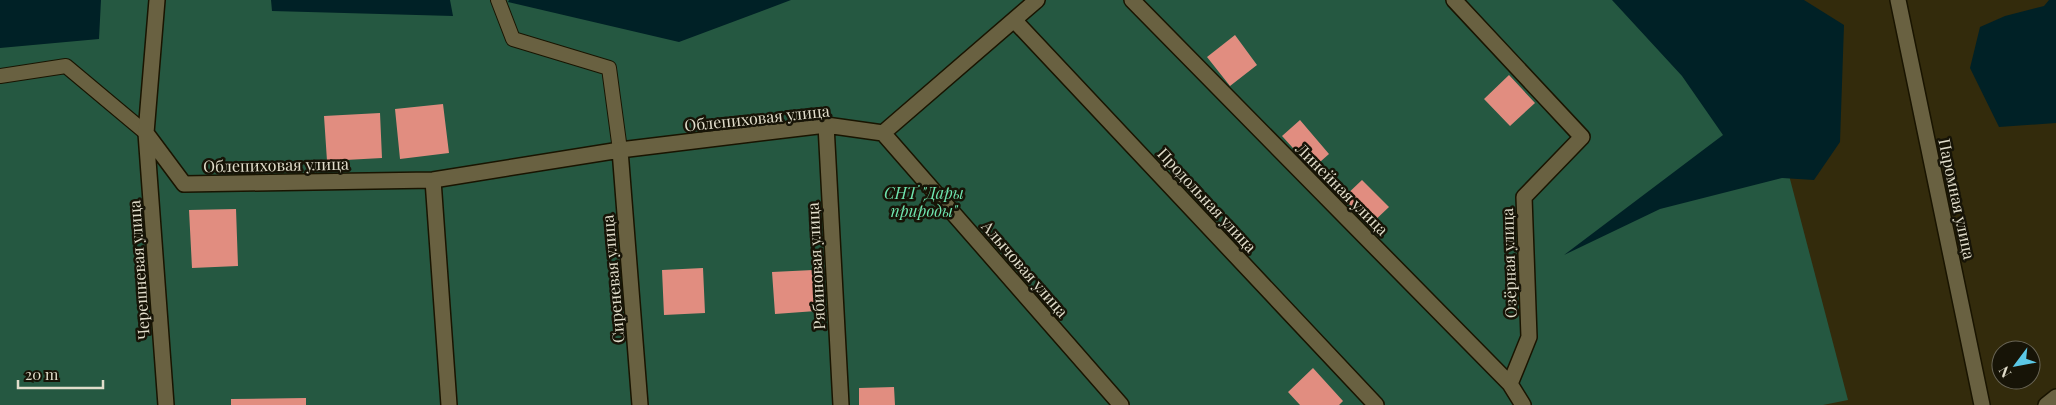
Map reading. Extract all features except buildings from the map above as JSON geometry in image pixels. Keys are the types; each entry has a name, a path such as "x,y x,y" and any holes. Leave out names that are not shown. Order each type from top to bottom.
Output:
{"street":[{"name":"Черешневая улица","path":"157,0 146,133 166,405"},
{"path":"882,133 1037,0"},
{"name":"Линейная улица","path":"1132,0 1510,384 1524,405"},
{"name":"Озёрная улица","path":"1454,0 1582,137 1524,197 1529,337 1510,384"},
{"name":"Паромная улица","path":"1898,0 1982,405"},
{"name":"Продольная улица","path":"1014,20 1376,405"},
{"name":"Облепиховая улица","path":"146,133 184,184 433,180 620,150 826,125 882,133"},
{"name":"Рябиновая улица","path":"826,125 841,405"},
{"name":"Алычовая улица","path":"882,133 1121,405"},
{"name":"Сиреневая улица","path":"620,150 640,405"},
{"path":"433,180 449,405"},
{"path":"2046,405 2056,396"}],"lane":[{"path":"498,0 513,39 609,68 620,150"},
{"path":"0,76 66,66 146,133"}],"green space":[{"name":"СНТ \"Дары природы\"","path":"0,0 1743,0 1848,400 1823,405 0,405"}],"water":[{"path":"0,0 101,0 99,39 0,48"},
{"path":"271,0 450,0 453,16 272,11"},
{"path":"509,0 791,0 679,42 508,2"},
{"path":"1612,0 1804,0 1844,25 1840,142 1814,180 1782,178 1660,209 1564,255 1723,135 1682,76"},
{"path":"2049,0 2056,0 2056,123 1999,127 1970,68 1980,27 2005,16 2044,6"}]}
